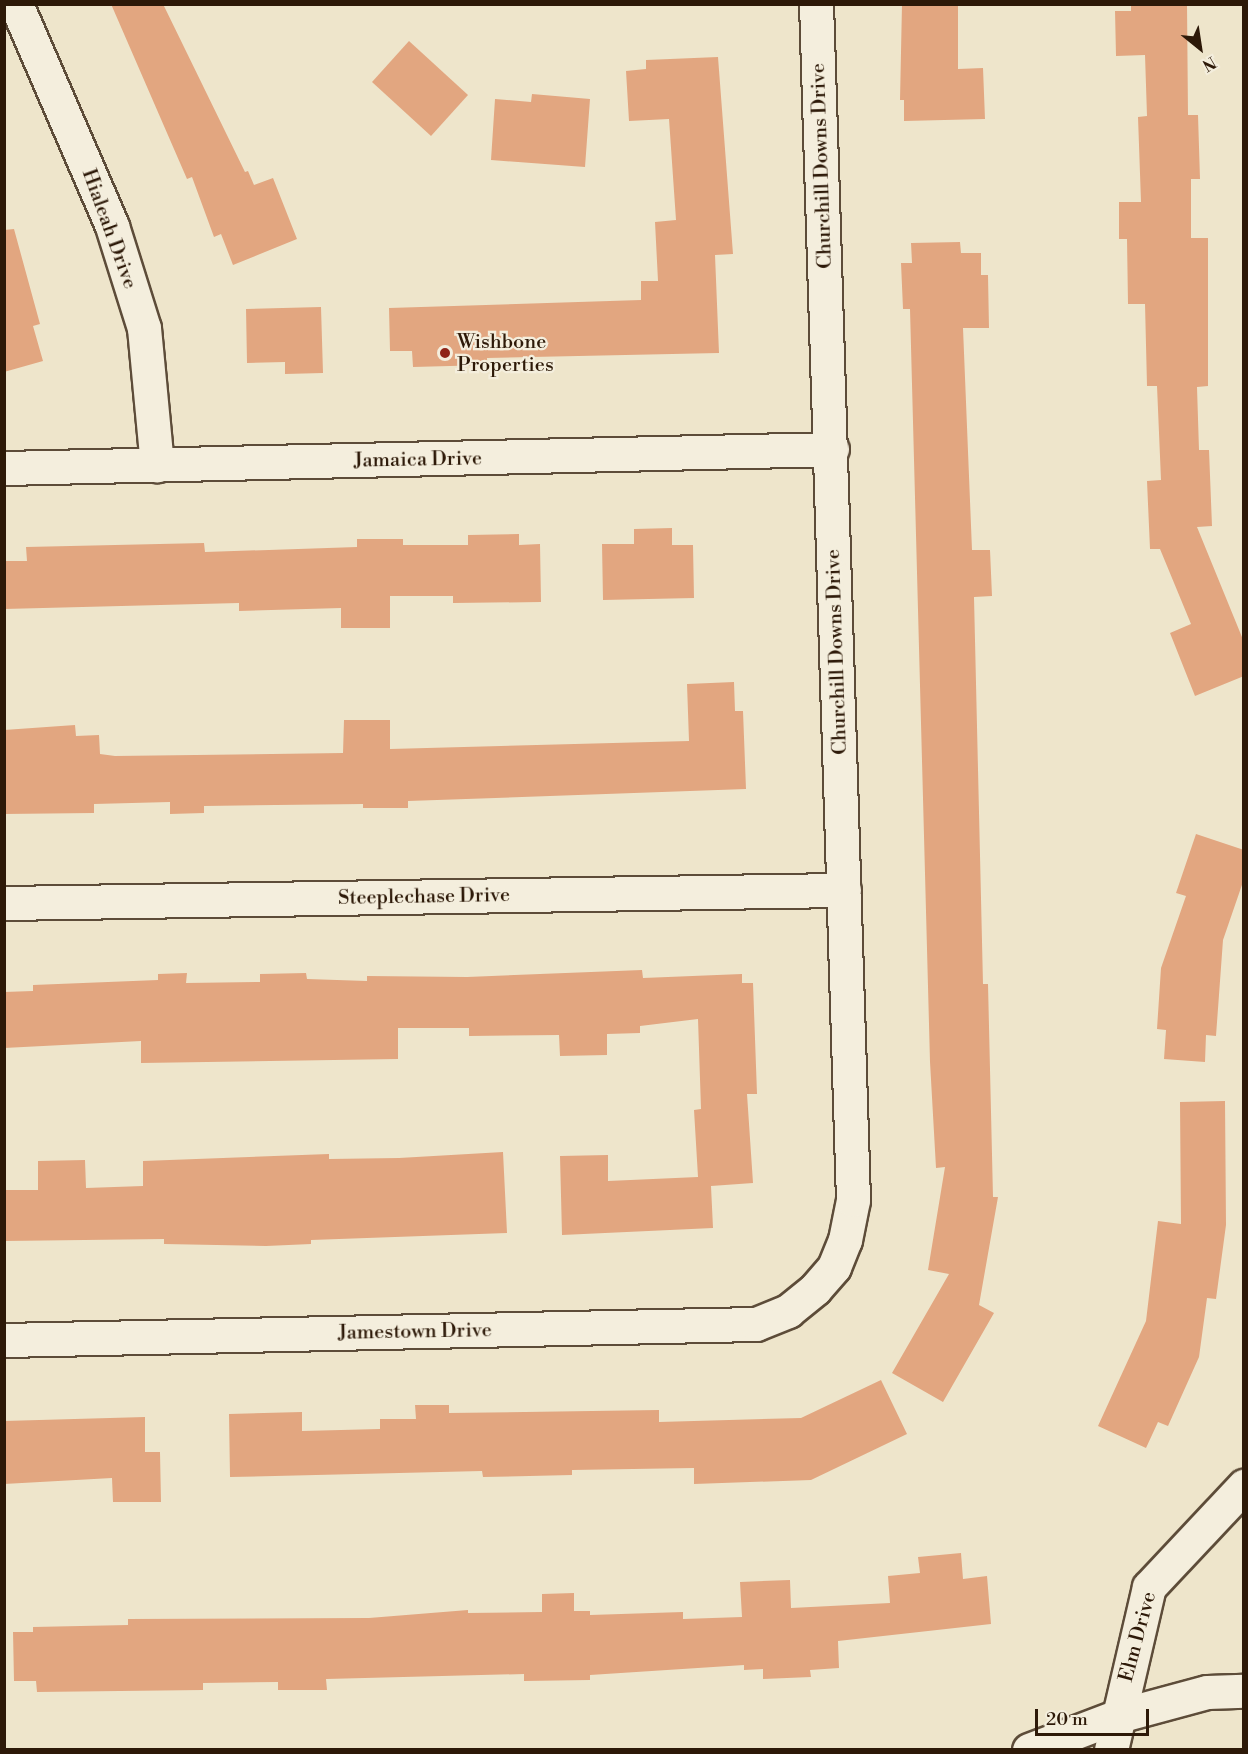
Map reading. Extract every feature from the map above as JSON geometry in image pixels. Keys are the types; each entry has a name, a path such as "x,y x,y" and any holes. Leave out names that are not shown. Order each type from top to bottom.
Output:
{"street":[{"name":"Hialeah Drive","path":"16,4 112,226 144,328 157,465"},
{"name":"Churchill Downs Drive","path":"816,4 832,449 853,1200 841,1249 834,1267 816,1289"},
{"name":"Jamaica Drive","path":"4,468 832,449"},
{"name":"Steeplechase Drive","path":"4,903 844,890"},
{"name":"Jamestown Drive","path":"4,1340 756,1324 788,1311 816,1289"},
{"name":"Elm Drive","path":"1110,1749 1149,1587 1244,1486"},
{"path":"1029,1749 1118,1716 1208,1692 1244,1691"}],"building":[{"path":"111,4 163,4 245,172 248,171 254,185 273,178 297,239 233,265 221,234 214,237 192,177 187,179"},
{"path":"902,4 958,4 958,69 983,68 985,119 904,121 904,100 900,100"},
{"path":"1131,4 1187,4 1188,115 1198,115 1200,179 1191,179 1191,238 1208,238 1208,386 1197,387 1199,450 1209,450 1212,526 1197,527 1244,642 1244,676 1195,696 1170,633 1191,624 1160,549 1150,549 1147,481 1161,480 1157,386 1147,386 1145,304 1128,304 1127,239 1119,239 1119,202 1141,202 1138,117 1147,116 1145,55 1116,56 1115,11 1131,11"},
{"path":"409,41 468,95 431,136 372,82"},
{"path":"718,57 733,254 715,255 719,353 487,358 487,365 413,367 412,351 390,351 389,308 641,300 641,281 658,281 655,222 676,220 669,119 629,121 626,71 646,69 646,60"},
{"path":"532,94 590,99 585,167 491,160 495,99 531,102"},
{"path":"14,229 40,324 33,326 43,361 4,372 4,230"},
{"path":"960,242 961,253 981,253 981,275 988,275 989,328 963,328 972,550 990,550 992,596 974,597 983,984 988,984 993,1197 998,1197 979,1305 994,1313 943,1402 892,1373 949,1274 928,1270 945,1167 936,1168 930,1062 910,309 903,309 901,263 912,263 911,243"},
{"path":"321,307 323,373 285,374 285,362 247,363 246,309"},
{"path":"672,528 672,545 693,545 694,598 603,600 602,544 634,544 634,529"},
{"path":"519,534 519,545 540,544 541,602 453,603 453,596 390,596 390,628 341,628 341,608 239,611 239,603 4,609 4,561 27,561 26,547 204,543 205,552 357,547 357,539 403,539 403,545 468,545 468,535"},
{"path":"734,682 735,711 743,711 746,789 408,801 408,808 363,808 363,804 204,806 204,813 170,814 170,802 94,804 94,813 4,814 4,730 75,725 76,736 99,735 100,754 115,756 343,753 344,720 390,720 390,749 689,741 687,684"},
{"path":"1196,834 1244,850 1244,879 1223,940 1216,1036 1206,1035 1205,1062 1164,1059 1166,1030 1157,1029 1161,968 1186,896 1176,893"},
{"path":"642,970 643,978 742,974 742,983 753,983 757,1094 747,1094 753,1183 711,1186 713,1228 562,1235 560,1156 608,1155 608,1181 698,1177 694,1110 701,1109 698,1019 640,1026 640,1033 607,1034 607,1055 560,1056 559,1035 469,1036 469,1028 398,1028 398,1059 141,1063 141,1041 4,1048 4,992 33,991 33,985 158,980 158,974 187,973 186,983 260,982 260,974 306,973 307,979 367,981 367,976 467,977"},
{"path":"1225,1101 1226,1225 1216,1299 1207,1298 1199,1357 1168,1426 1158,1422 1146,1448 1098,1426 1146,1321 1158,1221 1181,1224 1180,1102"},
{"path":"503,1152 507,1233 311,1240 311,1244 266,1246 164,1244 164,1239 4,1241 4,1190 38,1190 38,1161 85,1160 86,1188 143,1186 143,1161 329,1154 329,1159 399,1158"},
{"path":"881,1380 907,1434 811,1480 694,1484 694,1468 572,1470 572,1475 483,1477 482,1471 230,1477 229,1414 302,1412 302,1431 380,1429 380,1419 416,1419 415,1405 449,1405 449,1413 659,1410 659,1422 801,1418"},
{"path":"145,1417 145,1452 160,1452 161,1502 113,1502 112,1478 4,1484 4,1421"},
{"path":"961,1553 963,1579 987,1576 991,1624 838,1641 839,1668 810,1670 811,1677 763,1679 763,1669 744,1670 744,1665 590,1675 590,1680 524,1681 524,1674 326,1679 327,1690 278,1690 278,1682 203,1683 203,1690 37,1692 36,1681 14,1681 13,1632 33,1632 33,1627 128,1625 128,1619 369,1618 468,1610 468,1613 542,1612 542,1594 574,1593 574,1611 590,1611 590,1615 683,1612 683,1619 742,1617 740,1582 790,1580 791,1608 890,1603 888,1576 920,1573 918,1557"}],"place":[{"name":"Wishbone Properties","path":"445,353"}]}
